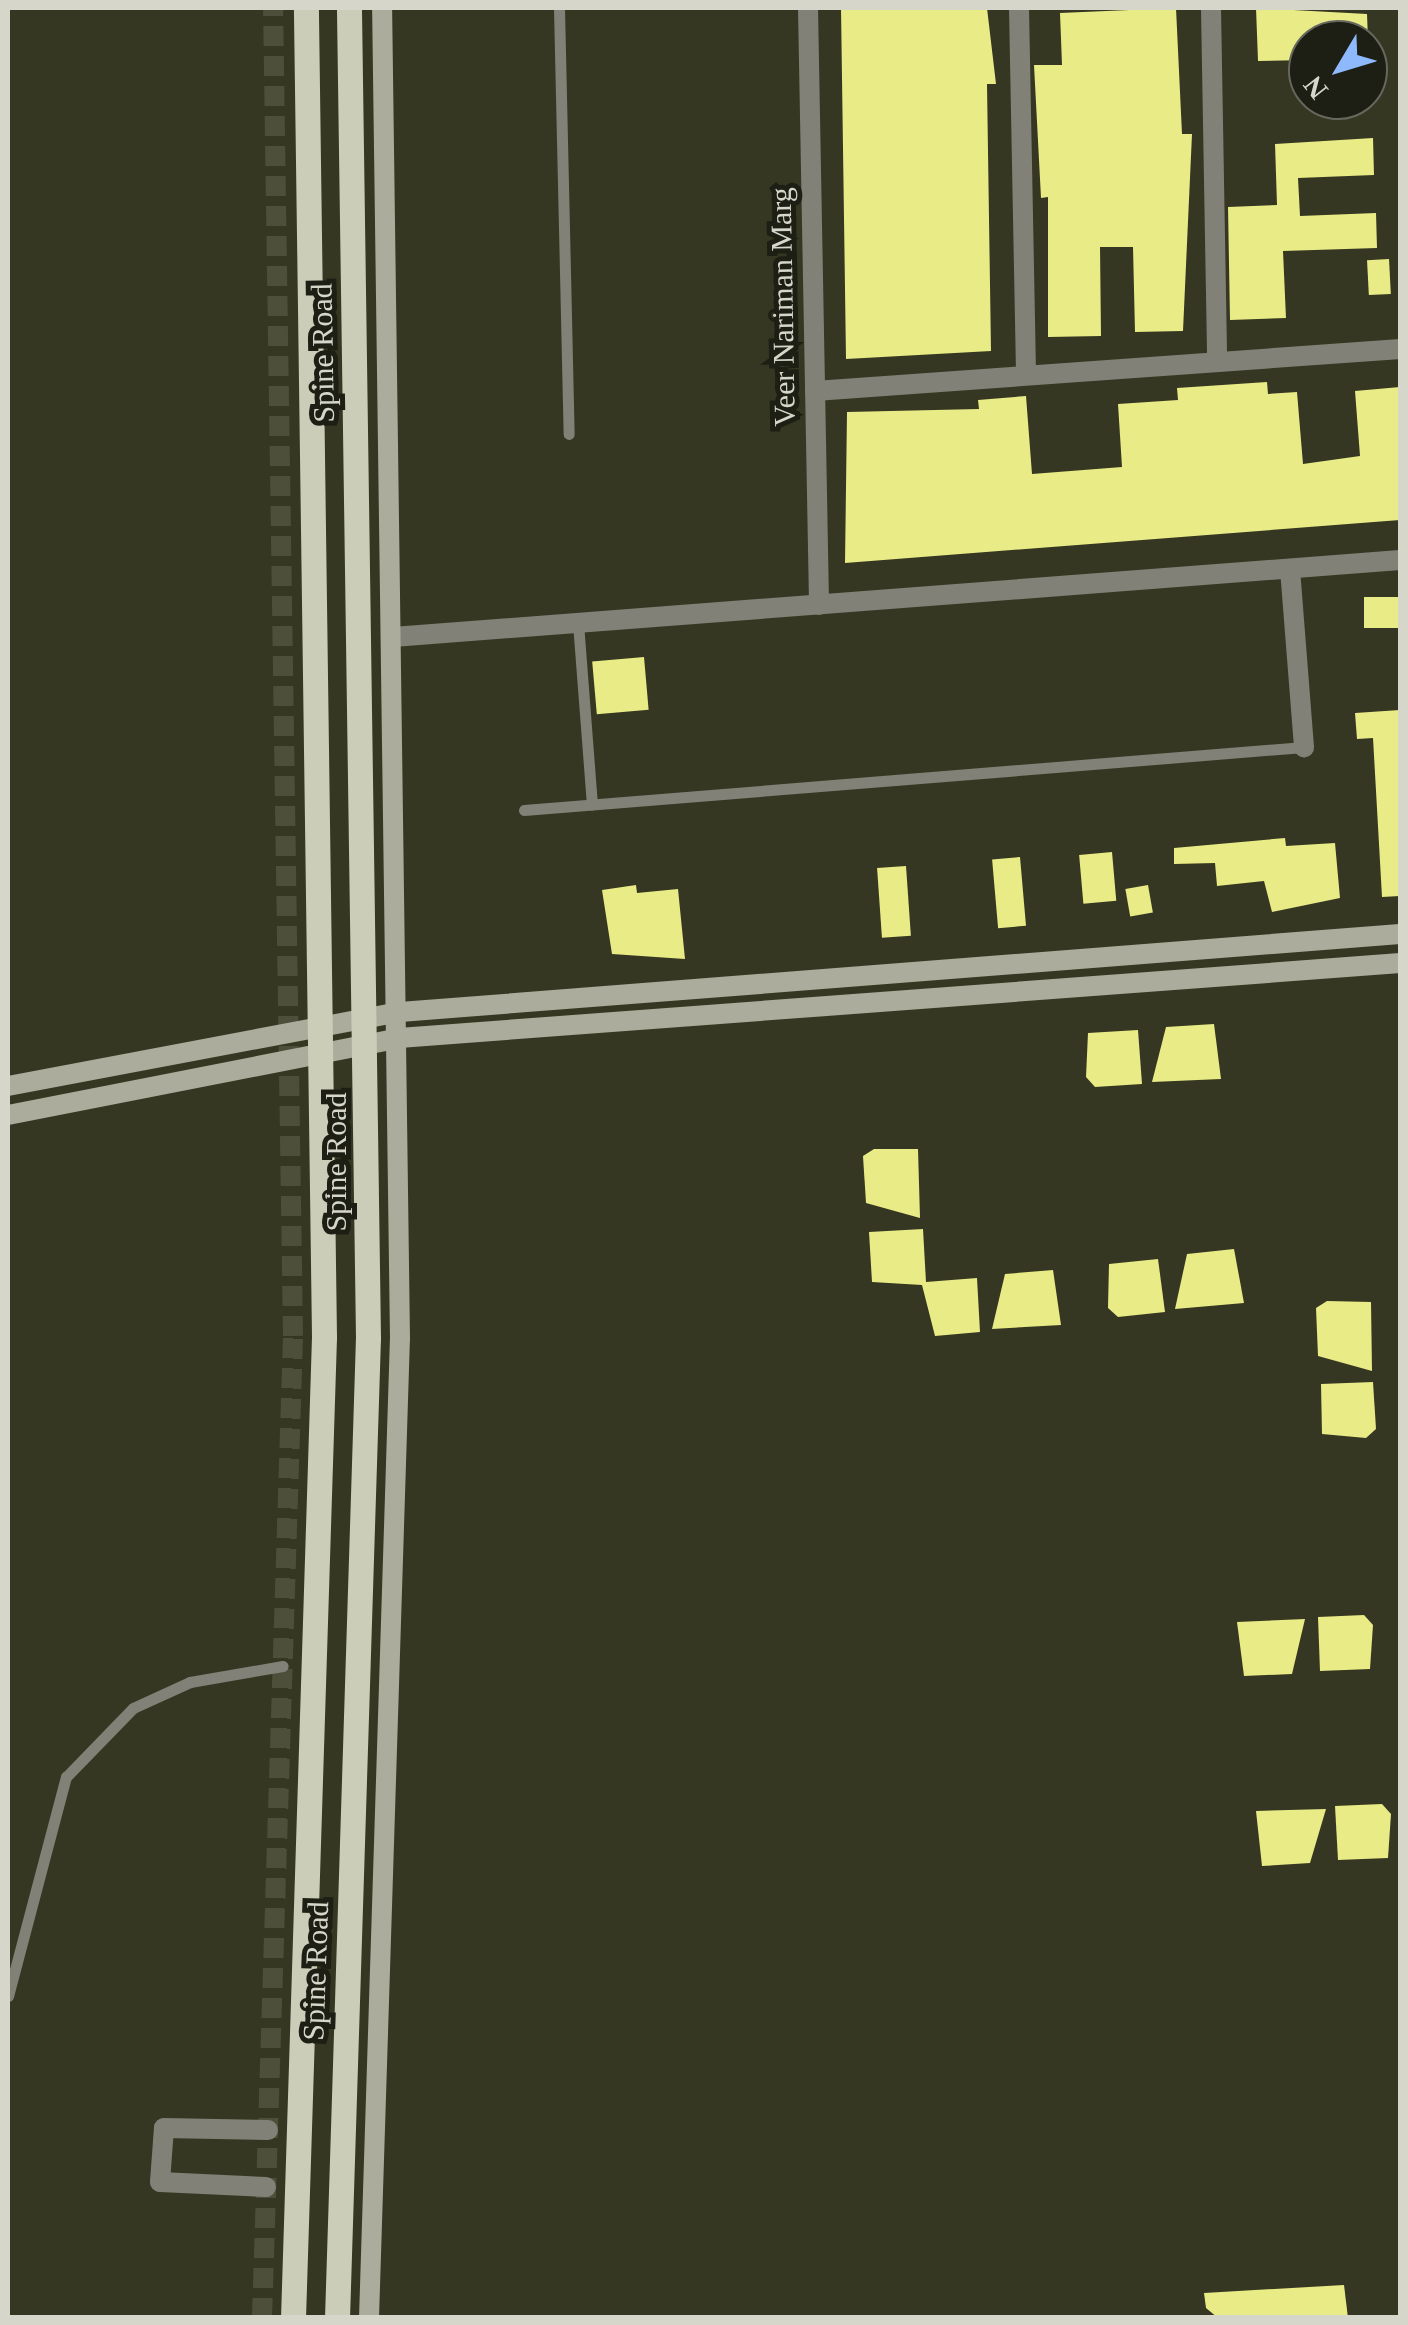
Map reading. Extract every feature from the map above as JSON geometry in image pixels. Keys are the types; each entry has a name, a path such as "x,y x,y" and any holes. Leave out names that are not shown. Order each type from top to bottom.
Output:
{"main road":[{"name":"Spine Road","path":"293,2318 322,1429 324,1023 306,8"},
{"name":"Spine Road","path":"337,2318 370,1046 350,8"},
{"path":"368,2318 399,1376 400,1012 382,8"},
{"path":"8,1086 324,1023 400,1012 1400,934"},
{"path":"8,1115 400,1038 1400,963"}],"street":[{"name":"Veer Nariman Marg","path":"808,8 819,605"},
{"path":"1018,8 1026,373"},
{"path":"1210,8 1217,359"},
{"path":"815,392 1026,373 1400,348"},
{"path":"393,638 1400,560"},
{"path":"1290,569 1304,747"},
{"path":"266,2187 160,2182 164,2128 268,2130"}],"lane":[{"path":"559,8 569,434"},
{"path":"578,623 592,804"},
{"path":"524,810 1304,747"},
{"path":"8,1996 66,1777 133,1708 190,1682 283,1666"}],"building":[{"path":"841,8 987,8 996,84 987,84 991,351 846,359"},
{"path":"1176,8 1182,134 1192,134 1183,331 1135,332 1133,247 1100,247 1101,336 1048,337 1048,197 1041,198 1034,65 1062,65 1060,13"},
{"path":"1256,8 1367,14 1367,20 1288,20 1288,60 1258,61"},
{"path":"1373,138 1374,175 1298,178 1300,216 1376,213 1377,248 1283,251 1286,318 1230,320 1228,207 1277,205 1275,144"},
{"path":"1389,259 1391,294 1369,295 1367,260"},
{"path":"1267,382 1268,394 1297,392 1303,464 1360,456 1355,391 1400,387 1400,520 845,563 847,412 979,409 978,400 1026,396 1032,474 1122,467 1118,404 1178,400 1177,388"},
{"path":"1364,597 1400,597 1400,628 1364,628"},
{"path":"644,657 649,710 597,714 592,662"},
{"path":"1400,710 1400,896 1382,897 1373,738 1357,739 1355,713"},
{"path":"1285,838 1286,846 1335,843 1340,898 1272,912 1264,881 1217,886 1215,863 1174,864 1174,848"},
{"path":"1112,852 1116,901 1083,904 1079,855"},
{"path":"1020,857 1026,926 998,928 992,859"},
{"path":"906,866 911,936 882,938 877,868"},
{"path":"636,885 637,893 678,889 685,959 612,954 602,890"},
{"path":"1148,885 1153,913 1130,917 1125,889"},
{"path":"1214,1024 1221,1079 1152,1082 1166,1027"},
{"path":"1138,1030 1142,1084 1095,1087 1086,1077 1088,1033"},
{"path":"874,1149 918,1149 920,1218 866,1203 863,1156"},
{"path":"923,1229 926,1282 977,1278 980,1332 935,1336 922,1285 872,1282 869,1232"},
{"path":"1234,1249 1244,1303 1175,1309 1187,1254"},
{"path":"1158,1259 1165,1312 1118,1317 1108,1308 1109,1264"},
{"path":"1053,1270 1061,1325 992,1329 1005,1274"},
{"path":"1327,1301 1371,1302 1372,1371 1318,1356 1316,1308"},
{"path":"1373,1382 1376,1429 1366,1438 1322,1434 1321,1384"},
{"path":"1364,1615 1373,1625 1370,1669 1320,1671 1318,1617"},
{"path":"1305,1619 1292,1674 1244,1676 1237,1622"},
{"path":"1382,1804 1391,1814 1388,1858 1338,1860 1335,1806"},
{"path":"1326,1809 1310,1863 1262,1866 1256,1811"},
{"path":"1344,2285 1348,2318 1218,2318 1206,2308 1204,2293"}],"tunnel":[{"path":"262,2318 293,1336 273,8"}]}
